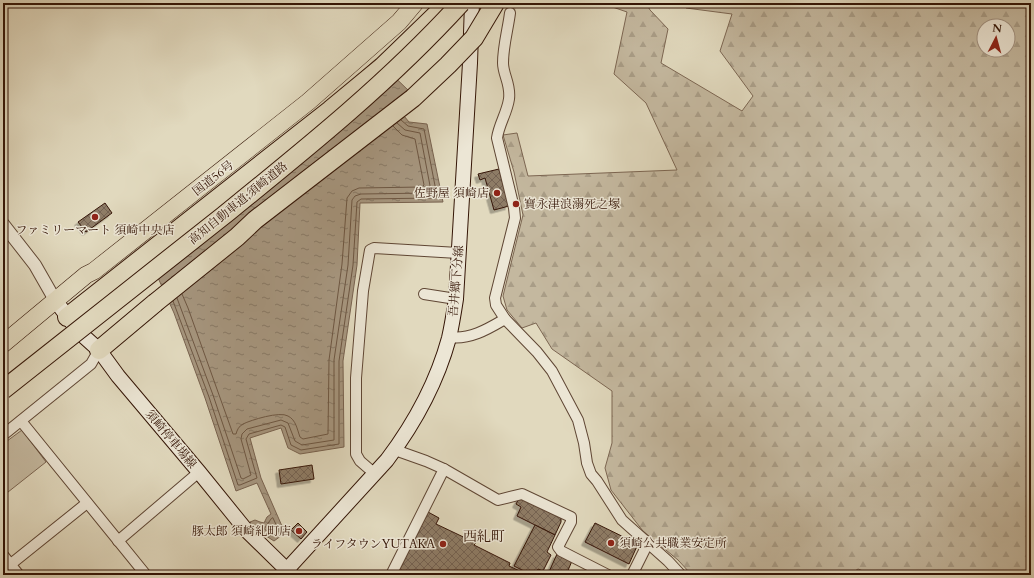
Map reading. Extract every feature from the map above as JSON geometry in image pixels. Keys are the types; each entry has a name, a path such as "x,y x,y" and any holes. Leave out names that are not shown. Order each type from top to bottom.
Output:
{"highway":[{"name":"国道56号","path":"3,344 86,275 94,271 308,102 399,22 415,3"},
{"path":"67,317 330,110 382,67 448,3"},
{"name":"高知自動車道;須崎道路","path":"3,390 352,111 405,61 461,3"},
{"path":"99,350 237,237 255,220 413,98 474,38 495,3"}],"main road":[{"name":"吾井郷下分線","path":"287,573 395,450 428,392 449,337 456,299 470,78 472,3"},
{"name":"須崎停車場線","path":"55,300 79,332 99,350 118,376 246,530 287,573"}],"street":[{"path":"510,13 503,63 509,90 509,100 499,129 498,138 515,218 495,298 496,305 505,319 537,352 552,371 578,420 587,463 591,474 622,520 668,561 681,575"},
{"path":"3,224 35,265 55,300"},
{"path":"375,474 360,461 356,454 356,378 363,291 370,250 374,248 458,253"},
{"path":"424,294 456,299"},
{"path":"449,337 469,337 487,330 505,319"},
{"path":"3,435 91,364 99,350"},
{"path":"21,421 146,575"},
{"path":"395,450 444,469 498,500 522,494 571,517 572,522 558,547 561,551 608,575"},
{"path":"391,575 444,469"},
{"path":"118,541 199,472"},
{"path":"11,564 87,503"},
{"path":"632,575 648,543"},
{"path":"3,555 19,575"}],"green space":[{"path":"601,3 646,3 650,10 668,29 661,63 742,111 753,96 720,51 732,14 686,8 681,3 1031,3 1031,575 873,575 858,569 849,575 699,575 690,573 678,560 643,531 611,490 605,468 612,443 612,391 552,349 536,323 522,328 507,310 503,296 523,215 514,172 503,135 517,133 528,176 677,170 646,103 614,74 627,12"},
{"path":"22,430 46,462 3,496 3,444"}],"water":[{"path":"376,59 410,92 404,116 409,122 427,124 443,202 360,203 357,265 343,361 344,447 300,454 288,448 281,428 250,438 261,478 285,533 274,541 263,534 250,522 255,520 264,523 267,517 271,514 257,483 236,491 205,398 174,313 149,258"}],"building":[{"name":"佐野屋 須崎店","path":"499,169 509,206 494,210 485,178 480,180 478,174"},
{"name":"ファミリーマート 須崎中央店","path":"105,203 112,213 86,232 78,222"},
{"path":"312,465 314,479 281,484 279,470"},
{"path":"520,497 561,516 561,522 555,535 517,516 521,507 516,504"},
{"name":"ライフタウンYUTAKA","path":"428,512 439,518 436,524 476,543 474,545 510,563 509,566 528,575 396,575"},
{"name":"豚太郎 須崎糺町店","path":"298,523 307,532 301,539 291,530"},
{"name":"須崎公共職業安定所","path":"595,523 638,544 629,564 585,542"},
{"path":"535,525 555,535 547,552 551,555 543,571 538,569 535,575 532,575 514,566"},
{"path":"557,554 572,561 566,575 548,574"}],"tunnel":[{"path":"510,13 511,3"}],"place":[{"name":"佐野屋 須崎店","path":"497,193"},
{"name":"寶永津浪溺死之塚","path":"516,204"},
{"name":"ファミリーマート 須崎中央店","path":"95,217"},
{"name":"豚太郎 須崎糺町店","path":"299,531"},
{"name":"須崎公共職業安定所","path":"611,543"},
{"name":"ライフタウンYUTAKA","path":"443,544"}],"district":[{"name":"西糺町","path":"484,536"}]}
